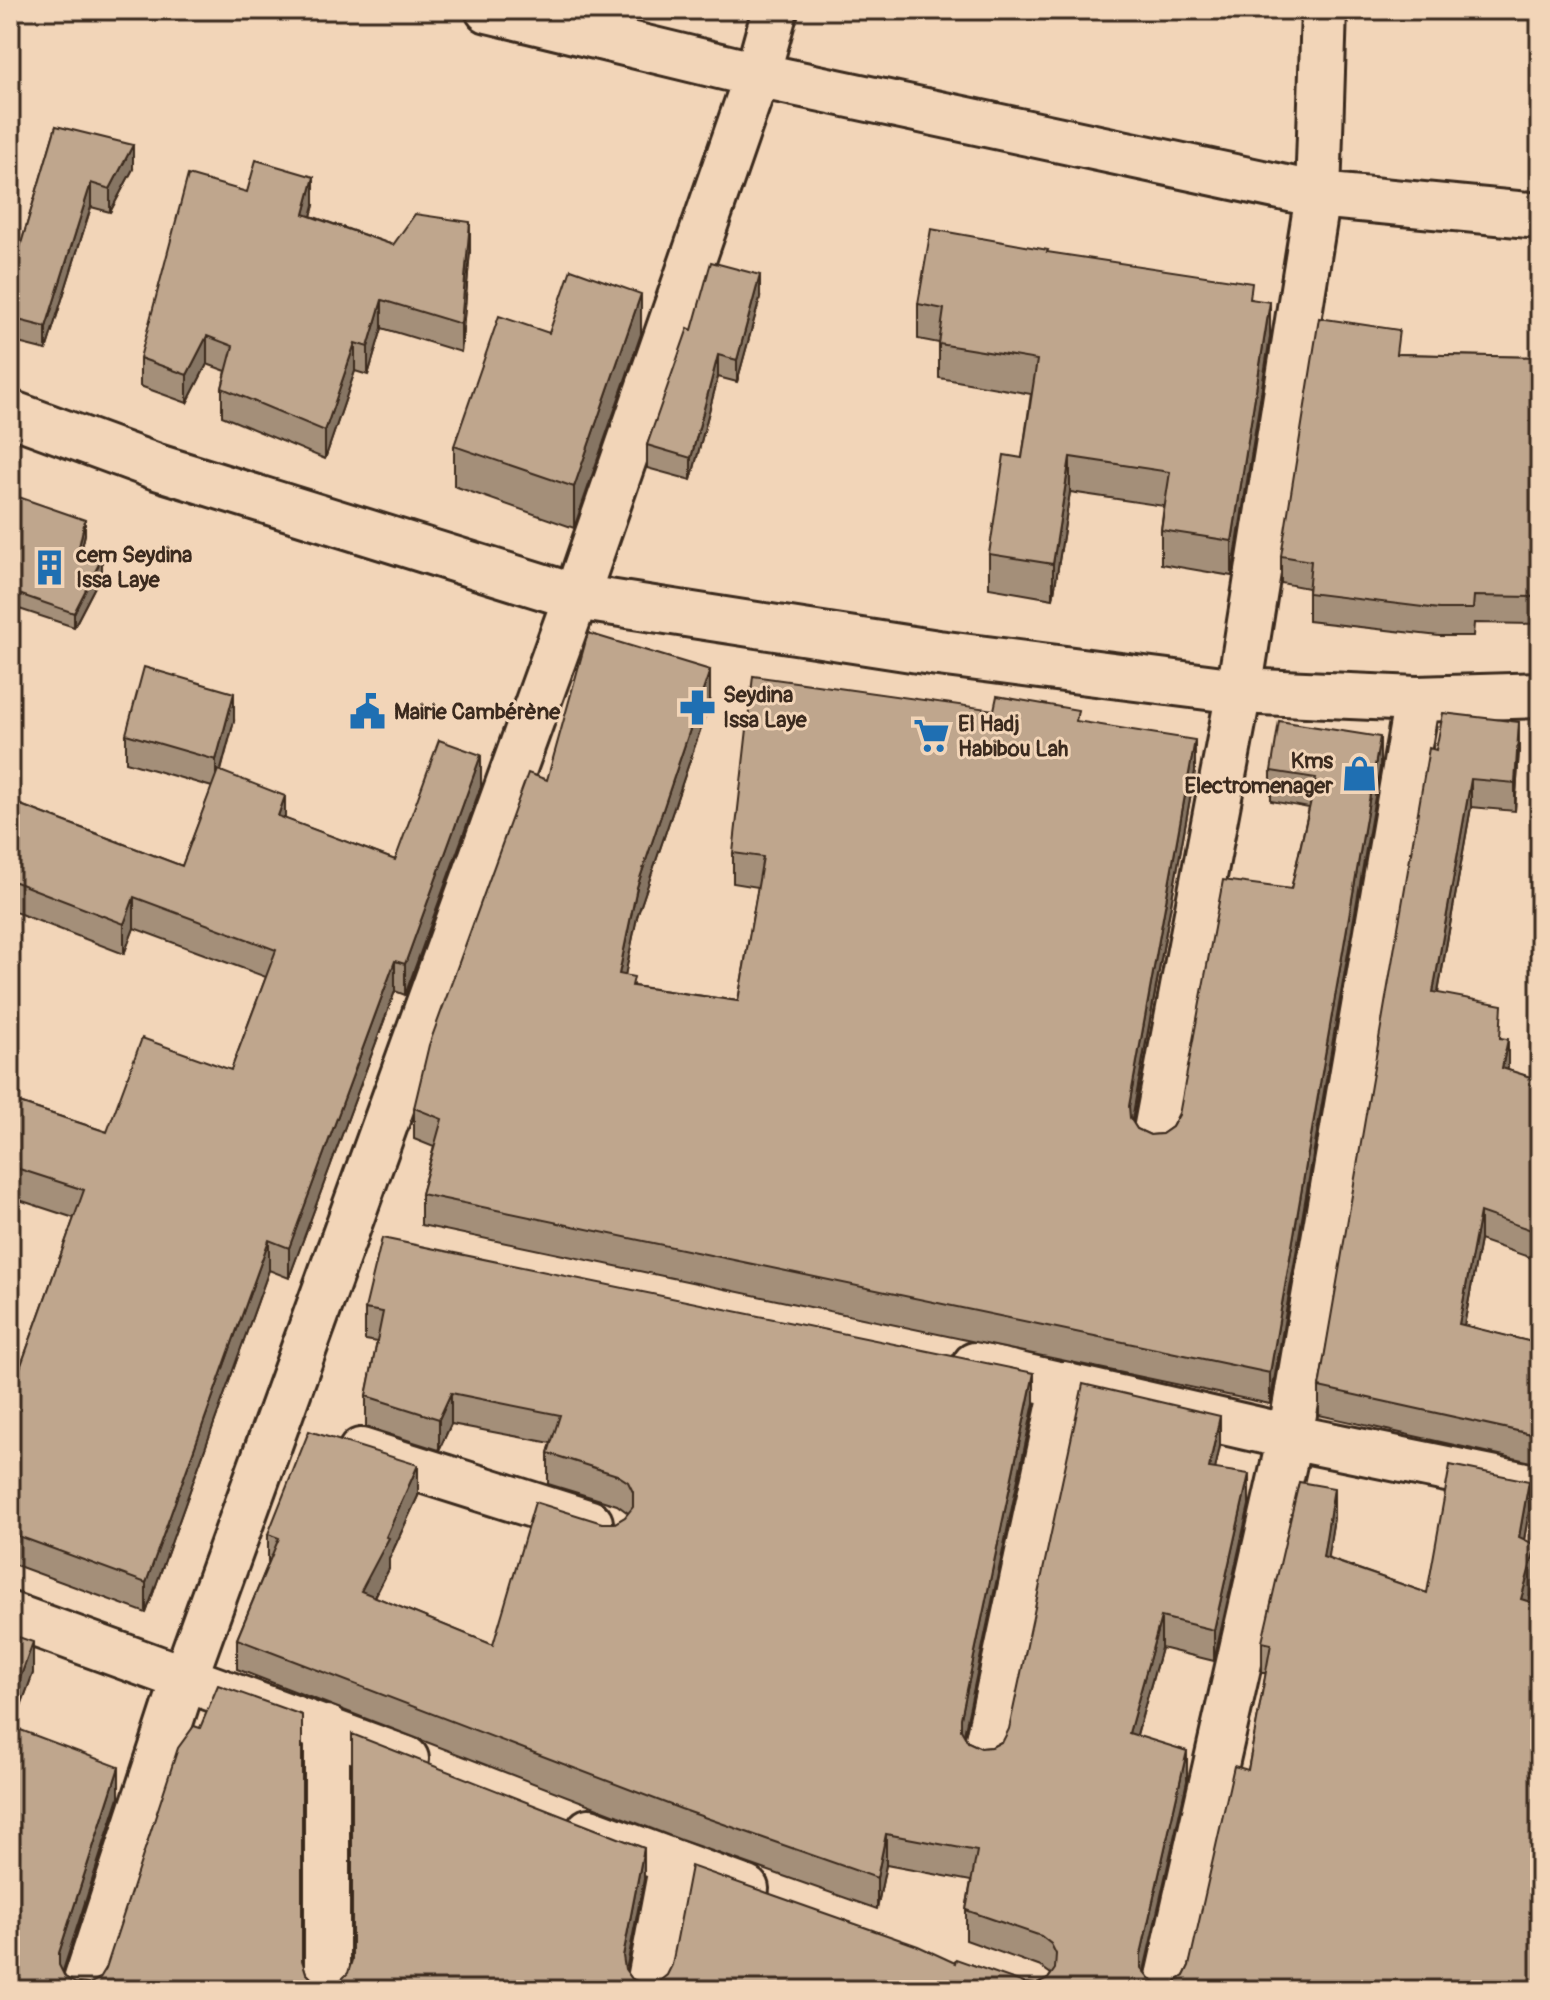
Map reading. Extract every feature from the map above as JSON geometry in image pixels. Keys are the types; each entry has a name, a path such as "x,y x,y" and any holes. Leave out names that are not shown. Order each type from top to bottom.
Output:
{"street":[{"path":"488,10 757,75 1318,195 1540,216"},
{"path":"83,1990 185,1677 304,1433 361,1238 576,597 757,75 775,10"},
{"path":"1154,1141 1239,691 1318,195 1324,10"},
{"path":"10,413 157,467 576,597 938,653 1239,691 1417,699 1540,695"},
{"path":"1165,1990 1290,1437 1417,699"},
{"path":"939,1358 1290,1437 1540,1488"},
{"path":"985,1754 1064,1384"},
{"path":"304,1433 609,1529"},
{"path":"10,1615 327,1728 442,1773"},
{"path":"327,1728 327,1990"},
{"path":"557,1818 777,1900"},
{"path":"648,1990 672,1863"}],"building":[{"path":"56,126 133,145 110,189 91,183 46,327 10,318 10,281"},
{"path":"256,160 314,177 304,214 393,245 415,214 470,222 461,324 382,300 368,347 355,343 325,431 222,388 233,346 207,336 187,375 140,358 188,175 247,192"},
{"path":"931,229 1047,252 1252,283 1250,299 1270,302 1232,541 1161,530 1170,472 1070,457 1053,564 989,554 1004,455 1022,458 1037,360 939,344 944,309 918,304"},
{"path":"711,262 760,275 737,360 718,355 691,458 647,445 688,328 692,330"},
{"path":"571,269 641,294 574,487 454,446 499,316 549,333"},
{"path":"1319,318 1399,330 1396,354 1540,357 1540,597 1474,596 1473,609 1439,609 1308,593 1311,561 1281,556"},
{"name":"cem Seydina Issa Laye","path":"10,494 85,520 79,547 102,558 74,613 10,591"},
{"path":"588,633 710,670 637,887 619,974 634,977 632,986 738,1001 763,857 733,853 753,676 994,710 997,696 1078,710 1076,721 1195,740 1129,1106 1130,1118 1137,1129 1150,1135 1162,1134 1172,1127 1179,1115 1223,880 1291,889 1316,778 1271,771 1279,721 1380,737 1270,1373 421,1194 442,1119 414,1108 429,1045 528,773 547,780"},
{"path":"144,667 234,693 216,760 126,734"},
{"path":"1443,713 1519,722 1515,783 1471,779 1433,992 1502,1005 1500,1038 1508,1039 1502,1068 1540,1080 1540,1233 1480,1212 1459,1324 1540,1344 1540,1436 1319,1387 1429,748 1436,750"},
{"path":"439,740 481,755 405,964 395,961 289,1248 269,1240 146,1583 10,1533 10,1396 84,1190 10,1166 10,1100 107,1132 142,1038 231,1070 276,950 134,897 124,924 10,880 10,801 182,866 218,770 285,796 278,816 395,860"},
{"path":"382,1238 1034,1373 961,1718 961,1730 968,1742 981,1748 1003,1741 1009,1729 1083,1384 1220,1416 1209,1468 1249,1474 1214,1630 1161,1617 1129,1733 1187,1751 1141,1954 1141,1968 1159,1984 1173,1983 1184,1976 1189,1966 1234,1766 1248,1770 1271,1644 1262,1642 1299,1482 1334,1488 1323,1557 1427,1593 1450,1465 1529,1481 1519,1537 1536,1545 1521,1599 1540,1605 1540,1990 10,1990 10,1726 119,1767 59,1953 59,1965 65,1977 75,1983 89,1984 100,1978 106,1968 178,1748 194,1726 200,1728 218,1685 302,1715 302,1960 306,1973 315,1982 339,1982 348,1973 352,1960 352,1734 644,1848 623,1956 625,1969 632,1979 643,1984 657,1983 667,1975 672,1965 691,1866 918,1946 955,1963 956,1959 1024,1983 1037,1984 1048,1979 1055,1969 1056,1954 1051,1944 1041,1936 966,1910 977,1851 886,1834 877,1878 681,1809 237,1639 279,1538 268,1534 309,1431 418,1465 386,1537 389,1538 361,1591 493,1645 535,1502 602,1523 615,1523 633,1507 633,1492 628,1482 617,1475 548,1453 560,1415 451,1393 439,1419 366,1396 383,1312 365,1309"},
{"path":"10,1634 33,1642 10,1706"}],"place":[{"name":"cem Seydina Issa Laye","path":"50,567"},
{"name":"Seydina Issa Laye","path":"697,707"},
{"name":"Mairie Cambérène","path":"368,711"},
{"name":"El Hadj Habibou Lah","path":"932,736"},
{"name":"Kms Electromenager","path":"1359,773"}]}
